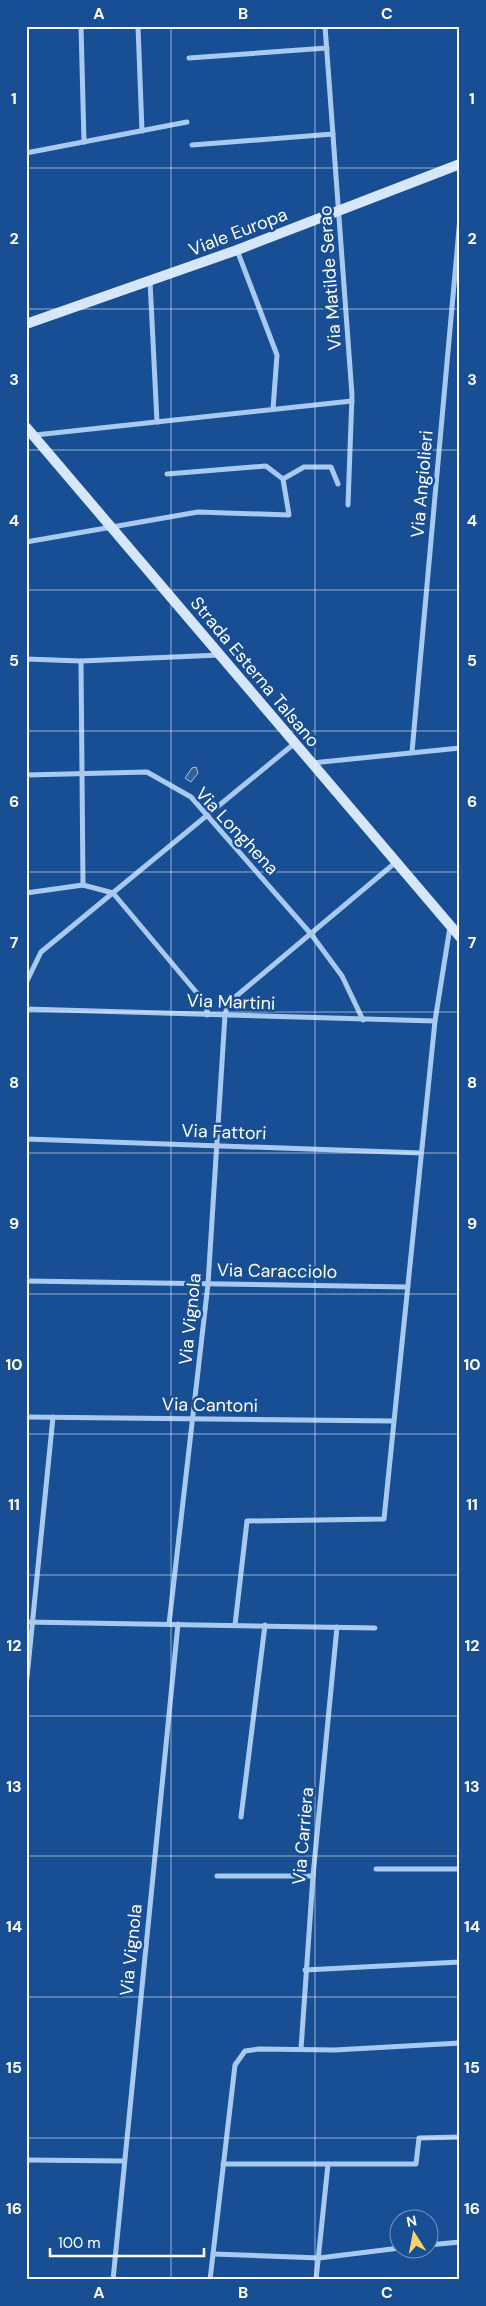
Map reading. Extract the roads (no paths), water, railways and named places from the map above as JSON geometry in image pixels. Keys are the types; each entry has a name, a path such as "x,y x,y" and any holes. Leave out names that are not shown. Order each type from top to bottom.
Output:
{"street":[{"path":"81,26 84,142"},
{"path":"138,26 142,131"},
{"name":"Via Matilde Serao","path":"325,26 352,401 348,505"},
{"path":"189,58 327,48"},
{"path":"26,153 187,122"},
{"path":"192,145 333,134"},
{"name":"Viale Europa","path":"26,324 237,250 460,164"},
{"name":"Via Angiolieri","path":"412,752 460,218"},
{"path":"237,250 277,356 273,409"},
{"path":"150,281 157,422"},
{"path":"28,433 157,422 352,401"},
{"name":"Strada Esterna Talsano","path":"28,433 110,526 460,938"},
{"path":"26,542 198,512 289,515 283,480 266,466 167,474"},
{"path":"283,480 304,468 331,467 338,484"},
{"path":"26,659 81,660 220,655"},
{"path":"81,660 83,885"},
{"path":"26,983 41,952 295,743"},
{"path":"312,763 460,748"},
{"name":"Via Longhena","path":"26,775 147,772 191,797 208,814 311,934 342,976 363,1020"},
{"path":"225,1015 228,1003 396,862"},
{"path":"26,893 83,885 113,893 207,1005 207,1015"},
{"path":"235,1624 247,1521 384,1519 392,1421 408,1287 435,1021 450,926"},
{"name":"Via Martini","path":"26,1009 435,1021"},
{"name":"Via Vignola","path":"169,1624 208,1284 225,1015"},
{"name":"Via Fattori","path":"26,1139 421,1153"},
{"name":"Via Caracciolo","path":"26,1281 408,1287"},
{"name":"Via Cantoni","path":"26,1417 392,1421"},
{"path":"26,1687 29,1622 53,1417"},
{"path":"29,1622 235,1624 375,1628"},
{"name":"Via Vignola","path":"113,2280 178,1624"},
{"path":"241,1817 265,1625"},
{"name":"Via Carriera","path":"300,2049 313,1876 337,1627"},
{"path":"376,1869 460,1869"},
{"path":"217,1876 313,1876"},
{"path":"305,1970 460,1962"},
{"path":"210,2280 235,2065 245,2051 259,2049 335,2050 460,2043"},
{"path":"223,2164 416,2164 419,2138 460,2137"},
{"path":"26,2160 124,2161"},
{"path":"316,2280 328,2164"},
{"path":"438,2244 460,2242"},
{"path":"213,2254 318,2258 388,2249"}],"water":[{"path":"196,767 198,773 191,782 185,778 192,768"}]}
